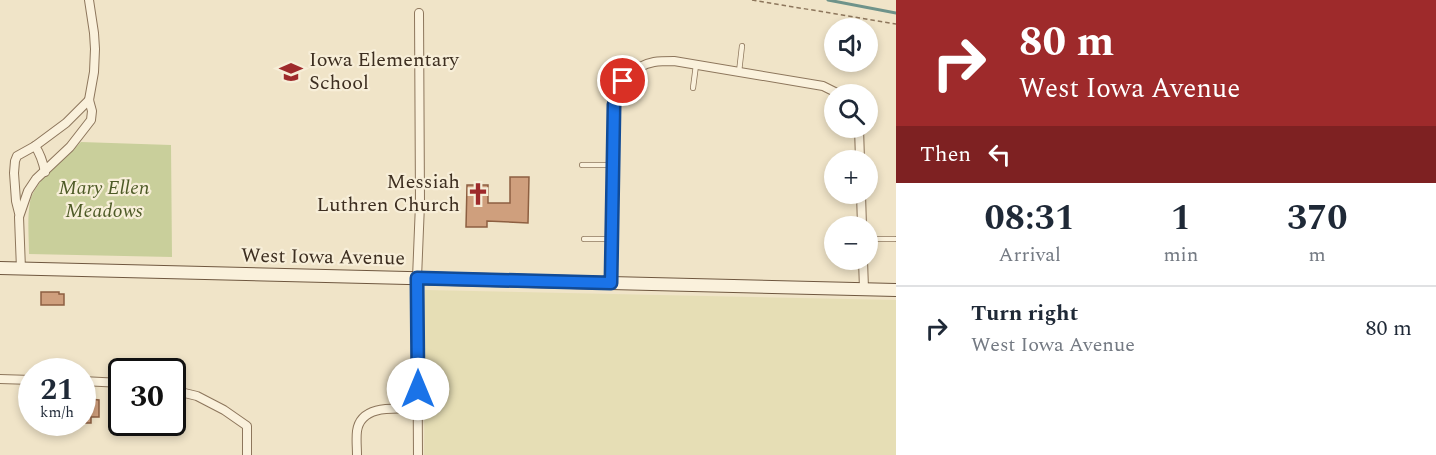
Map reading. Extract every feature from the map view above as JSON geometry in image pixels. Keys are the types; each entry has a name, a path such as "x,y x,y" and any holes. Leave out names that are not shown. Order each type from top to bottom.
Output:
{"street":[{"path":"19,217 28,191 36,179 70,147 91,120 92,111 89,100 95,49 89,0"},
{"path":"418,455 419,13"},
{"path":"611,283 614,105 623,81 635,70 654,62 674,61 824,86"},
{"path":"21,269 19,217 15,188 17,156 66,123 89,100"},
{"path":"35,146 40,153 45,172"},
{"name":"West Iowa Avenue","path":"0,268 896,290"},
{"path":"863,270 864,289"},
{"path":"0,379 18,380"},
{"path":"186,393 197,396 224,410 247,426 247,455"},
{"path":"357,455 357,429 364,417 378,409 418,409"}],"lane":[{"path":"739,72 742,46"},
{"path":"693,88 696,65"},
{"path":"582,165 614,165"},
{"path":"584,239 612,239"},
{"path":"878,239 895,239"}],"path":[{"path":"752,0 896,24"}],"shaded area":[{"path":"425,290 896,300 896,455 424,455"}],"green space":[{"name":"Mary Ellen Meadows","path":"81,142 171,145 172,257 29,254 29,215 33,194 44,178"}],"building":[{"name":"Messiah Luthren Church","path":"510,177 529,177 528,223 487,221 487,227 466,227 467,185 488,185 488,203 510,203"},
{"path":"41,292 64,294 64,305 41,305"},
{"path":"96,400 99,400 99,417 96,417"}],"waterway":[{"path":"828,0 896,13"}],"place":[{"name":"Iowa Elementary School","path":"291,72"},
{"name":"Messiah Luthren Church","path":"478,194"}],"route":[{"path":"418,389 417,278 611,283 614,105 623,81"}]}
